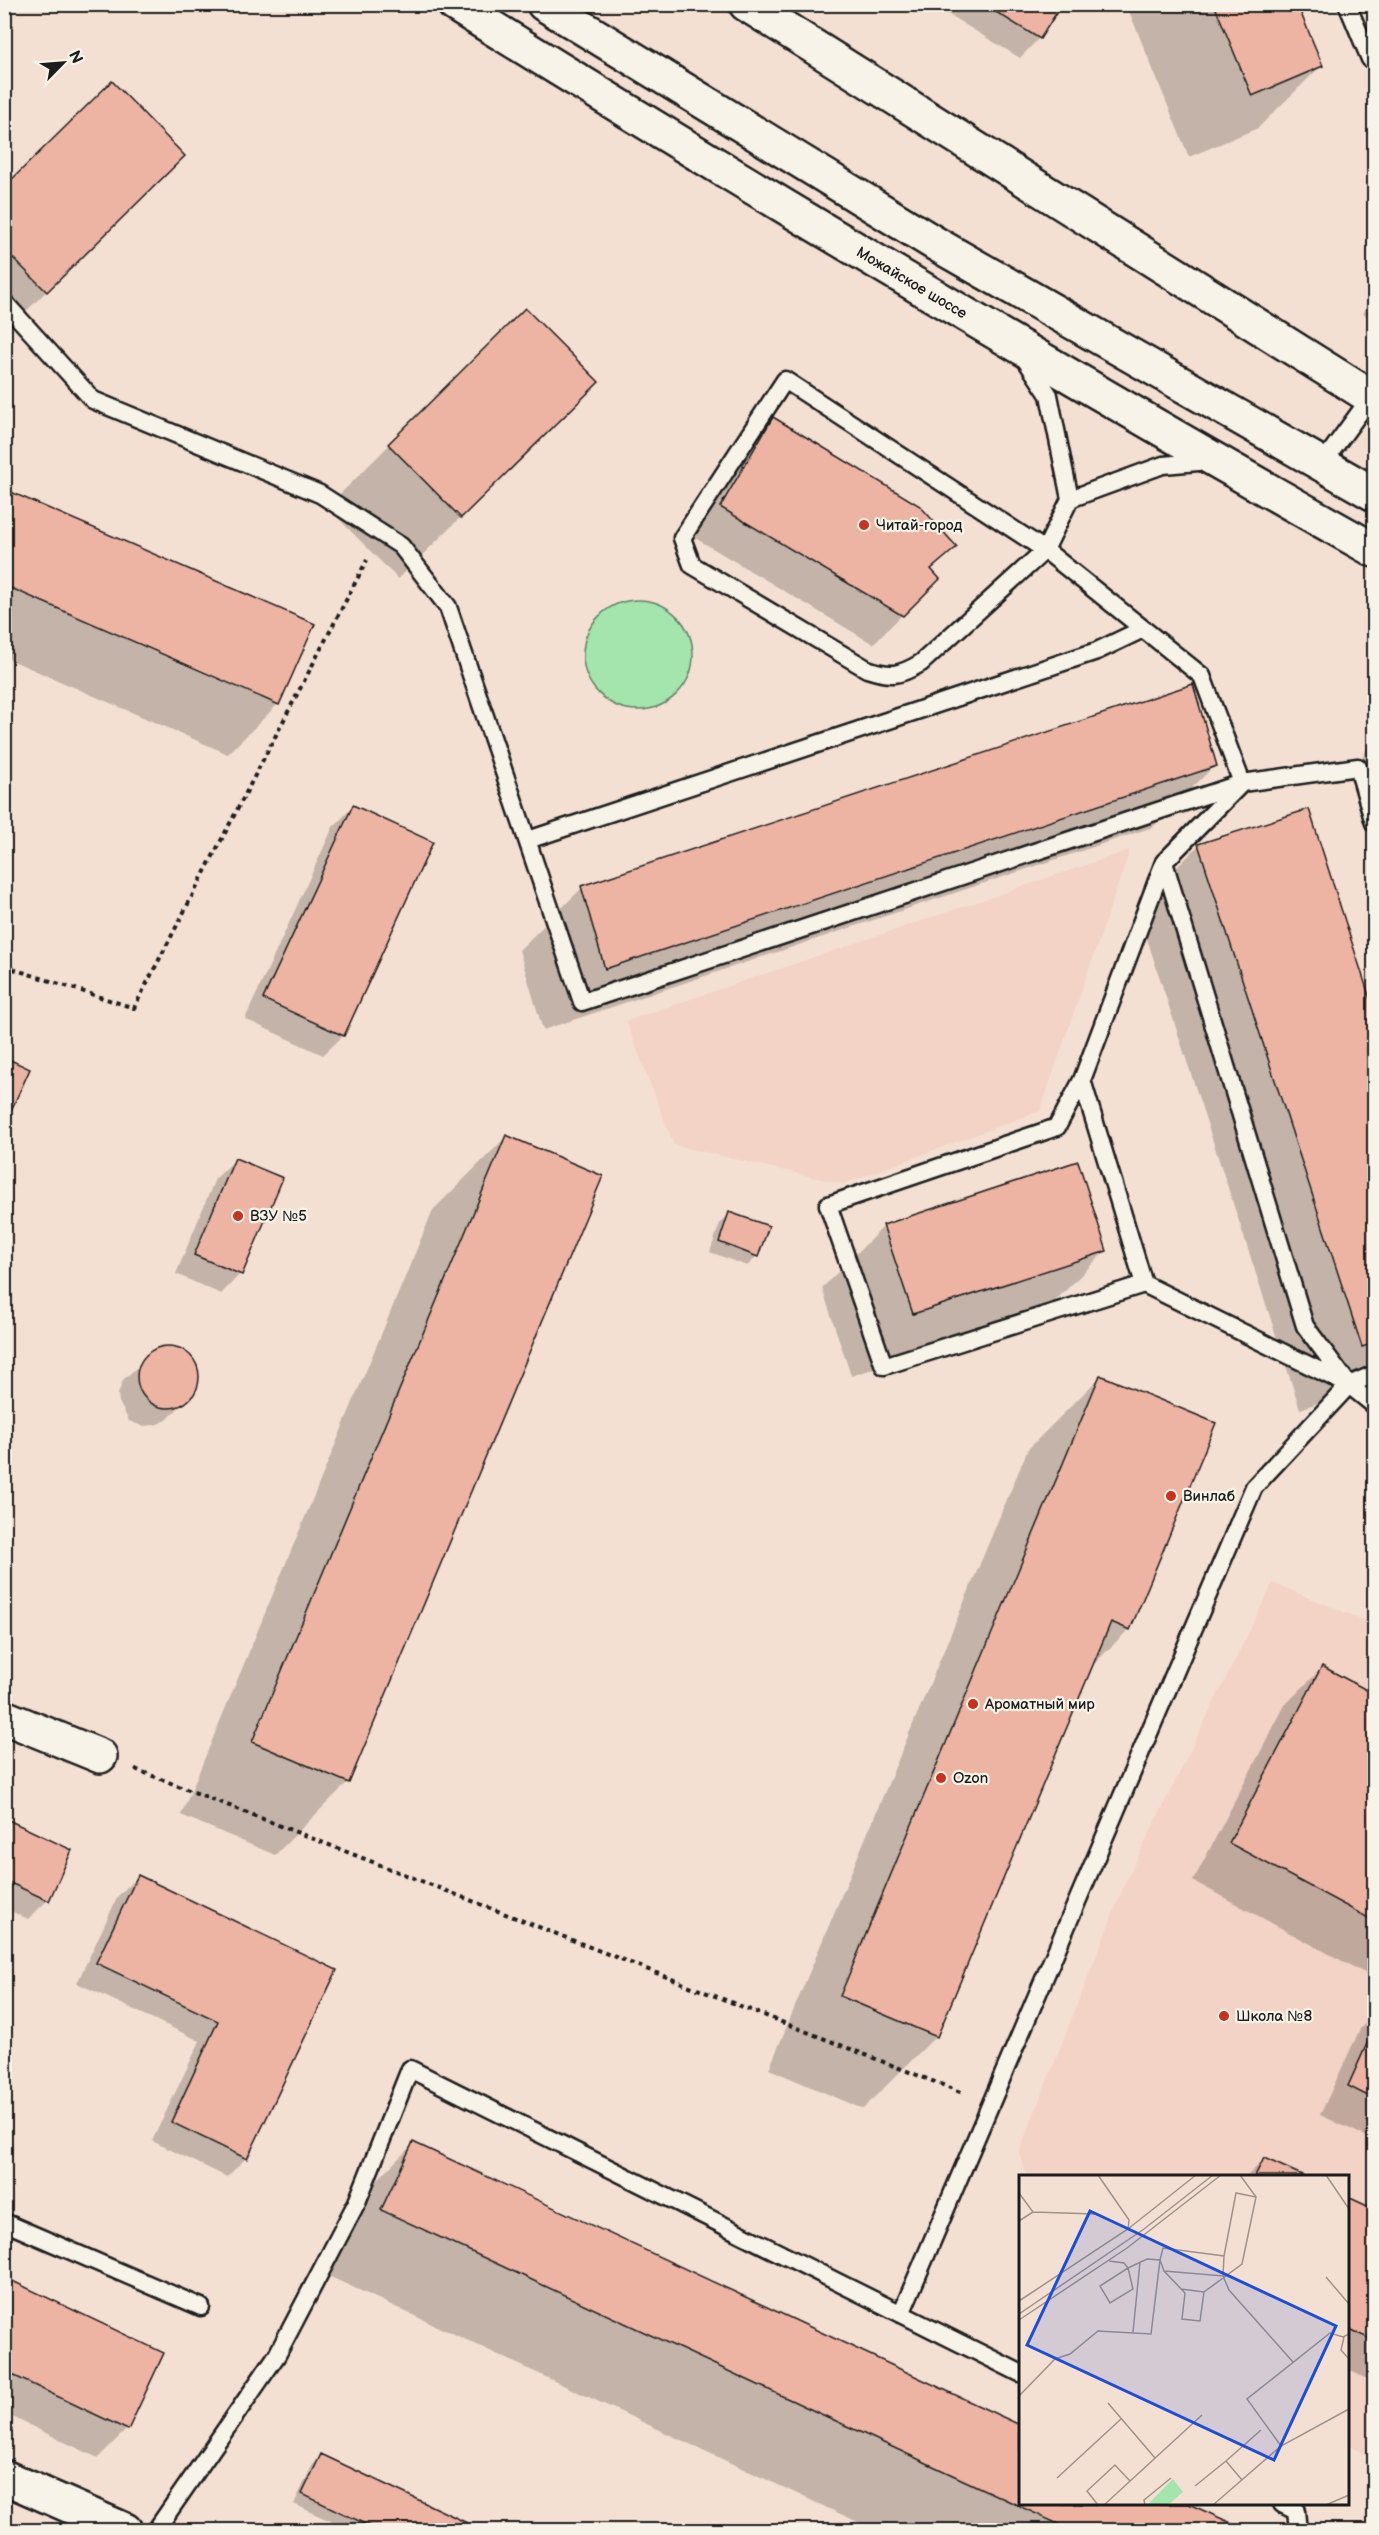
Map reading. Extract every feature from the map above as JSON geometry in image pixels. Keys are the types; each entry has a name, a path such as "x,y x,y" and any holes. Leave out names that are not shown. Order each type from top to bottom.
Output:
{"main road":[{"name":"Можайское шоссе","path":"454,4 652,127 1214,461 1374,550"},
{"path":"544,4 936,244 1374,494"},
{"path":"746,4 1373,398"},
{"path":"4,1717 100,1756"},
{"path":"4,2477 125,2530"}],"lane":[{"path":"1347,4 1370,59"},
{"path":"4,302 93,400 320,494 402,546 448,607 582,1002 1242,783 1358,767 1374,823"},
{"path":"1014,342 1049,395 1070,499 1045,550 921,663 904,674 885,675 867,669 692,565 682,538 785,380 1045,550 1202,676 1242,783"},
{"path":"1322,464 1373,398"},
{"path":"1070,499 1163,465 1214,461"},
{"path":"528,840 1097,651 1143,629"},
{"path":"1242,783 1164,862 1082,1080 1057,1127 828,1205 884,1366 1144,1284 1349,1385 1374,1405"},
{"path":"1164,862 1305,1326 1349,1385"},
{"path":"1082,1080 1144,1284"},
{"path":"901,2314 1254,1487 1349,1385 1374,1374"},
{"path":"156,2530 277,2355 357,2202 410,2070 1019,2373"},
{"path":"4,2222 201,2307"},
{"path":"1284,2505 1296,2511 1298,2530"}],"path":[{"path":"4,966 134,1008 380,532"},
{"path":"100,1756 991,2104"}],"shaded area":[{"path":"1130,850 1040,1111 843,1184 674,1145 626,1021"},
{"name":"Школа №8","path":"1273,1583 1374,1624 1374,2459 1349,2446 1349,2175 1027,2175 1019,2152 1126,1881"}],"green space":[{"path":"638,600 659,605 677,616 688,634 693,655 688,676 677,694 659,705 638,710 617,705 599,694 588,676 583,655 588,634 599,616 617,605"}],"building":[{"path":"983,4 1062,4 1040,39"},
{"path":"1214,4 1297,4 1323,66 1252,96"},
{"path":"112,81 185,156 47,292 4,249 4,187"},
{"path":"525,308 599,382 461,518 388,444"},
{"path":"773,417 920,506 957,547 931,569 940,579 903,616 720,507"},
{"path":"4,489 315,624 279,705 4,585"},
{"path":"1193,684 1217,766 605,969 581,886"},
{"path":"353,805 433,842 344,1036 263,999"},
{"path":"1309,809 1374,1011 1374,1343 1362,1347 1198,844"},
{"path":"4,1057 30,1069 4,1126"},
{"path":"506,1135 603,1176 349,1783 252,1742"},
{"name":"ВЗУ №5","path":"235,1158 283,1178 242,1275 194,1255"},
{"path":"1078,1161 1107,1251 913,1314 883,1225"},
{"path":"729,1212 769,1226 758,1257 719,1242"},
{"path":"168,1346 190,1355 199,1377 190,1399 168,1408 146,1399 137,1377 146,1355"},
{"path":"1100,1375 1216,1423 1130,1630 1111,1622 937,2037 840,1996"},
{"path":"1322,1666 1374,1694 1374,1921 1229,1843"},
{"path":"4,1818 72,1850 49,1901 4,1880"},
{"path":"138,1875 337,1970 247,2159 171,2122 218,2021 96,1963"},
{"path":"1374,2028 1374,2099 1348,2086"},
{"path":"413,2142 1019,2425 1019,2505 1191,2505 1247,2530 1071,2530 381,2210"},
{"path":"1264,2158 1302,2175 1256,2175"},
{"path":"1349,2197 1374,2209 1374,2341 1349,2328"},
{"path":"4,2277 164,2353 128,2430 4,2371"},
{"path":"321,2454 482,2530 378,2530 302,2494"},
{"path":"299,2523 316,2530 296,2530"}],"place":[{"name":"Читай-город","path":"864,525"},
{"name":"ВЗУ №5","path":"238,1216"},
{"name":"Винлаб","path":"1171,1496"},
{"name":"Ароматный мир","path":"973,1704"},
{"name":"Ozon","path":"941,1778"},
{"name":"Школа №8","path":"1224,2016"}]}
